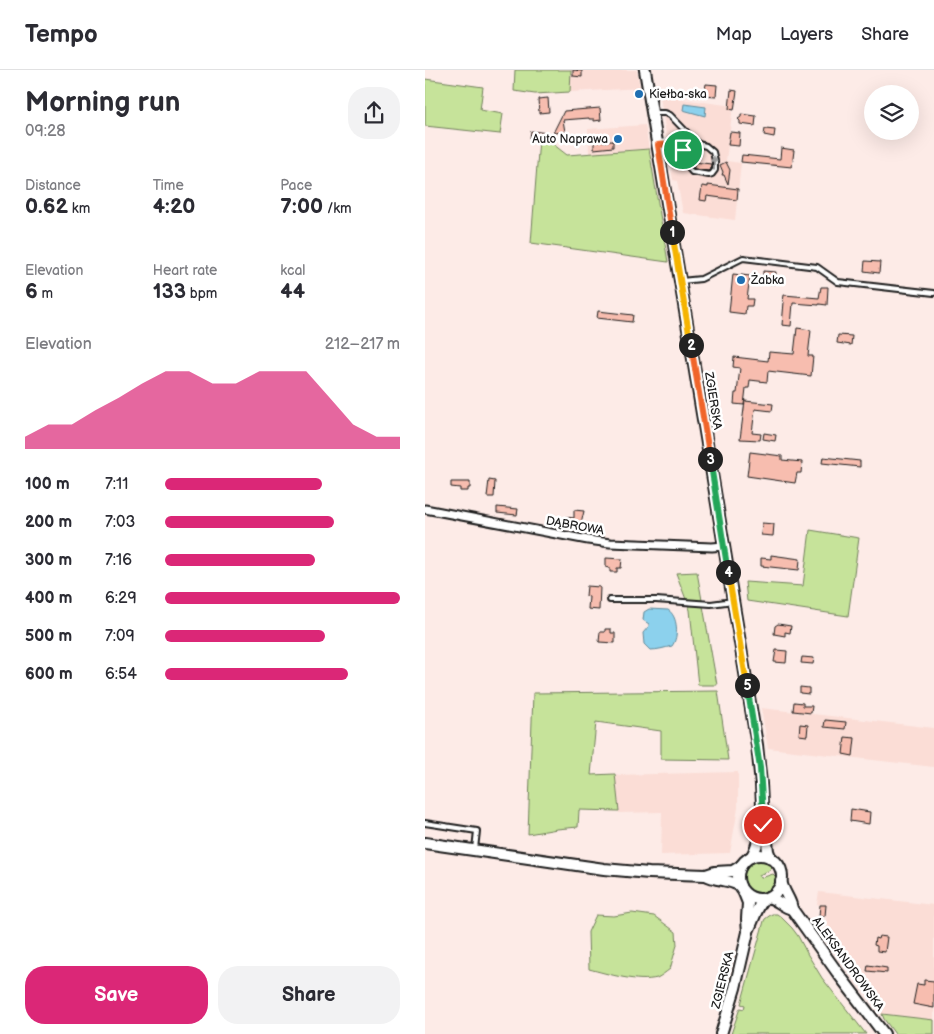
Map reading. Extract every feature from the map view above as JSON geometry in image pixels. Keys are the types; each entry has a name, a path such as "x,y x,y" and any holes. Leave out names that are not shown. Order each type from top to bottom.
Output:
{"main road":[{"name":"ZGIERSKA","path":"645,70 760,768 763,825 771,859"},
{"name":"ZGIERSKA","path":"751,857 757,848 759,832 763,825"},
{"path":"425,843 604,869 649,873 705,875 733,870 751,857 759,855 771,859 780,868 781,881 775,892 766,898 752,898 734,882 715,879 705,875"},
{"path":"741,866 738,878 742,890"},
{"name":"ALEKSANDROWSKA","path":"781,881 792,909 883,1034"},
{"name":"ZGIERSKA","path":"721,1034 735,988 747,932 748,903 742,890"},
{"name":"ZGIERSKA","path":"747,932 758,907 766,898"},
{"name":"ALEKSANDROWSKA","path":"766,898 775,899 786,908 792,909"}],"street":[{"name":"DĄBROWA","path":"425,509 610,543 724,546"}],"lane":[{"path":"653,112 670,115 698,144"},
{"path":"658,145 670,144 683,150 688,168 692,172 709,175 715,170 713,152 707,146 698,144 687,146 683,150"},
{"path":"681,281 701,279 743,258 817,267 838,282 934,293"},
{"path":"610,600 656,600 711,604 733,601"},
{"path":"425,823 477,832 475,851"}],"shaded area":[{"path":"571,70 637,70 640,88 570,92"},
{"path":"660,96 733,106 726,161 741,163 735,220 683,213 677,181 673,180"},
{"name":"Auto Naprawa","path":"645,125 649,149 589,153 588,129"},
{"path":"761,708 934,728 934,767 768,748"},
{"path":"738,772 738,808 730,853 661,855 662,812 619,813 615,775"},
{"path":"819,892 934,905 934,1020 882,1014 847,966 834,942 825,916 819,916 820,905 817,904"}],"green space":[{"path":"515,70 571,70 570,92 535,94 514,91"},
{"path":"425,79 483,87 480,110 503,114 500,134 425,126"},
{"path":"539,139 549,141 567,155 649,149 668,262 531,243"},
{"path":"810,530 859,538 848,616 747,601 745,582 803,586"},
{"path":"697,572 717,685 698,685 690,610 676,573"},
{"path":"718,691 728,760 661,759 661,731 596,722 591,775 615,774 619,811 579,810 578,827 528,834 533,693"},
{"path":"757,860 765,861 772,866 770,870 759,875 761,878 773,874 777,878 770,891 757,894 746,888 743,876 749,864"},
{"path":"632,913 654,916 676,932 677,945 670,969 657,978 641,979 589,969 588,932 596,915 614,916"},
{"path":"772,914 777,914 792,928 822,978 866,1034 731,1034 740,1008 744,1009 745,1005 741,1004 764,921"},
{"path":"882,1014 934,1020 934,1034 895,1034"}],"water":[{"path":"684,104 706,107 705,116 683,110"},
{"path":"649,609 668,610 674,617 676,637 672,646 650,650 644,644 643,633 649,624 643,620 644,612"}],"building":[{"path":"573,70 582,71 582,77 573,76"},
{"path":"706,84 717,85 716,96 704,95"},
{"path":"731,90 737,91 734,110 729,109"},
{"path":"548,98 549,112 539,113 538,99"},
{"path":"600,108 601,120 594,121 594,119 589,118 563,120 565,132 553,133 564,111"},
{"path":"741,114 756,116 755,126 740,124 738,119 741,117"},
{"path":"765,129 775,130 774,137 764,135"},
{"path":"531,131 548,133 547,140 530,138"},
{"path":"730,132 740,133 739,146 728,145"},
{"path":"613,141 613,147 594,149 594,142"},
{"path":"781,148 794,150 792,167 741,162 742,155 780,159"},
{"path":"694,162 711,164 710,170 694,169"},
{"path":"726,162 730,170 728,184 724,175 722,175 723,172 720,165"},
{"path":"708,185 738,189 737,200 707,196 706,201 700,200 702,186 708,187"},
{"path":"865,261 880,262 879,273 864,271"},
{"path":"763,271 776,272 775,284 763,283"},
{"path":"733,274 750,276 747,299 753,299 752,306 746,306 745,314 729,312"},
{"path":"821,287 828,287 827,305 793,303 791,326 782,325 784,295 819,298"},
{"path":"598,311 633,315 632,322 597,318"},
{"path":"797,328 811,330 808,356 813,356 811,376 768,371 767,382 750,380 749,388 746,388 744,405 734,404 740,368 733,367 734,357 768,361 769,352 794,354"},
{"path":"838,335 852,336 851,345 837,343"},
{"path":"745,401 773,404 772,411 755,409 752,433 761,434 760,440 740,439"},
{"path":"764,433 776,435 775,441 763,439"},
{"path":"750,452 782,456 782,460 802,462 801,473 797,473 795,483 747,476"},
{"path":"823,457 860,461 860,467 822,463"},
{"path":"489,480 495,481 494,497 487,497"},
{"path":"451,482 470,482 470,488 468,488 468,491 460,491 460,488 451,487"},
{"path":"497,507 518,509 517,515 497,513"},
{"path":"574,510 584,511 581,524 565,523 566,517 574,518"},
{"path":"762,523 774,524 773,536 761,535"},
{"path":"771,555 800,559 799,570 761,566 761,558 771,559"},
{"path":"606,558 622,559 621,568 617,568 617,572 610,572 610,568 606,567"},
{"path":"587,586 600,587 599,610 588,609 589,597 586,596"},
{"path":"778,624 791,626 790,633 785,632 785,636 774,634 775,626"},
{"path":"605,629 611,629 611,633 615,633 615,643 599,642 600,632 605,632"},
{"path":"776,650 787,651 786,663 774,662"},
{"path":"802,657 814,658 813,664 801,663"},
{"path":"800,687 809,688 809,694 800,693"},
{"path":"794,702 803,703 803,706 812,706 811,713 793,711"},
{"path":"825,720 846,722 845,729 824,727"},
{"path":"800,724 808,725 807,736 799,735"},
{"path":"845,737 855,738 853,756 843,754"},
{"path":"851,809 870,812 869,824 850,821"},
{"path":"820,905 826,905 825,916 819,916"},
{"path":"879,936 887,937 885,952 877,951 877,946 874,945 875,938 878,939"},
{"path":"868,965 887,968 887,973 867,971"},
{"path":"924,980 934,981 934,1008 913,1004 917,984 924,985"}],"place":[{"name":"Kiełba-ska","path":"639,94"},
{"name":"Auto Naprawa","path":"618,139"},
{"name":"Żabka","path":"741,280"}],"route":[{"path":"683,150 670,144 658,145 757,745 763,825"}]}
